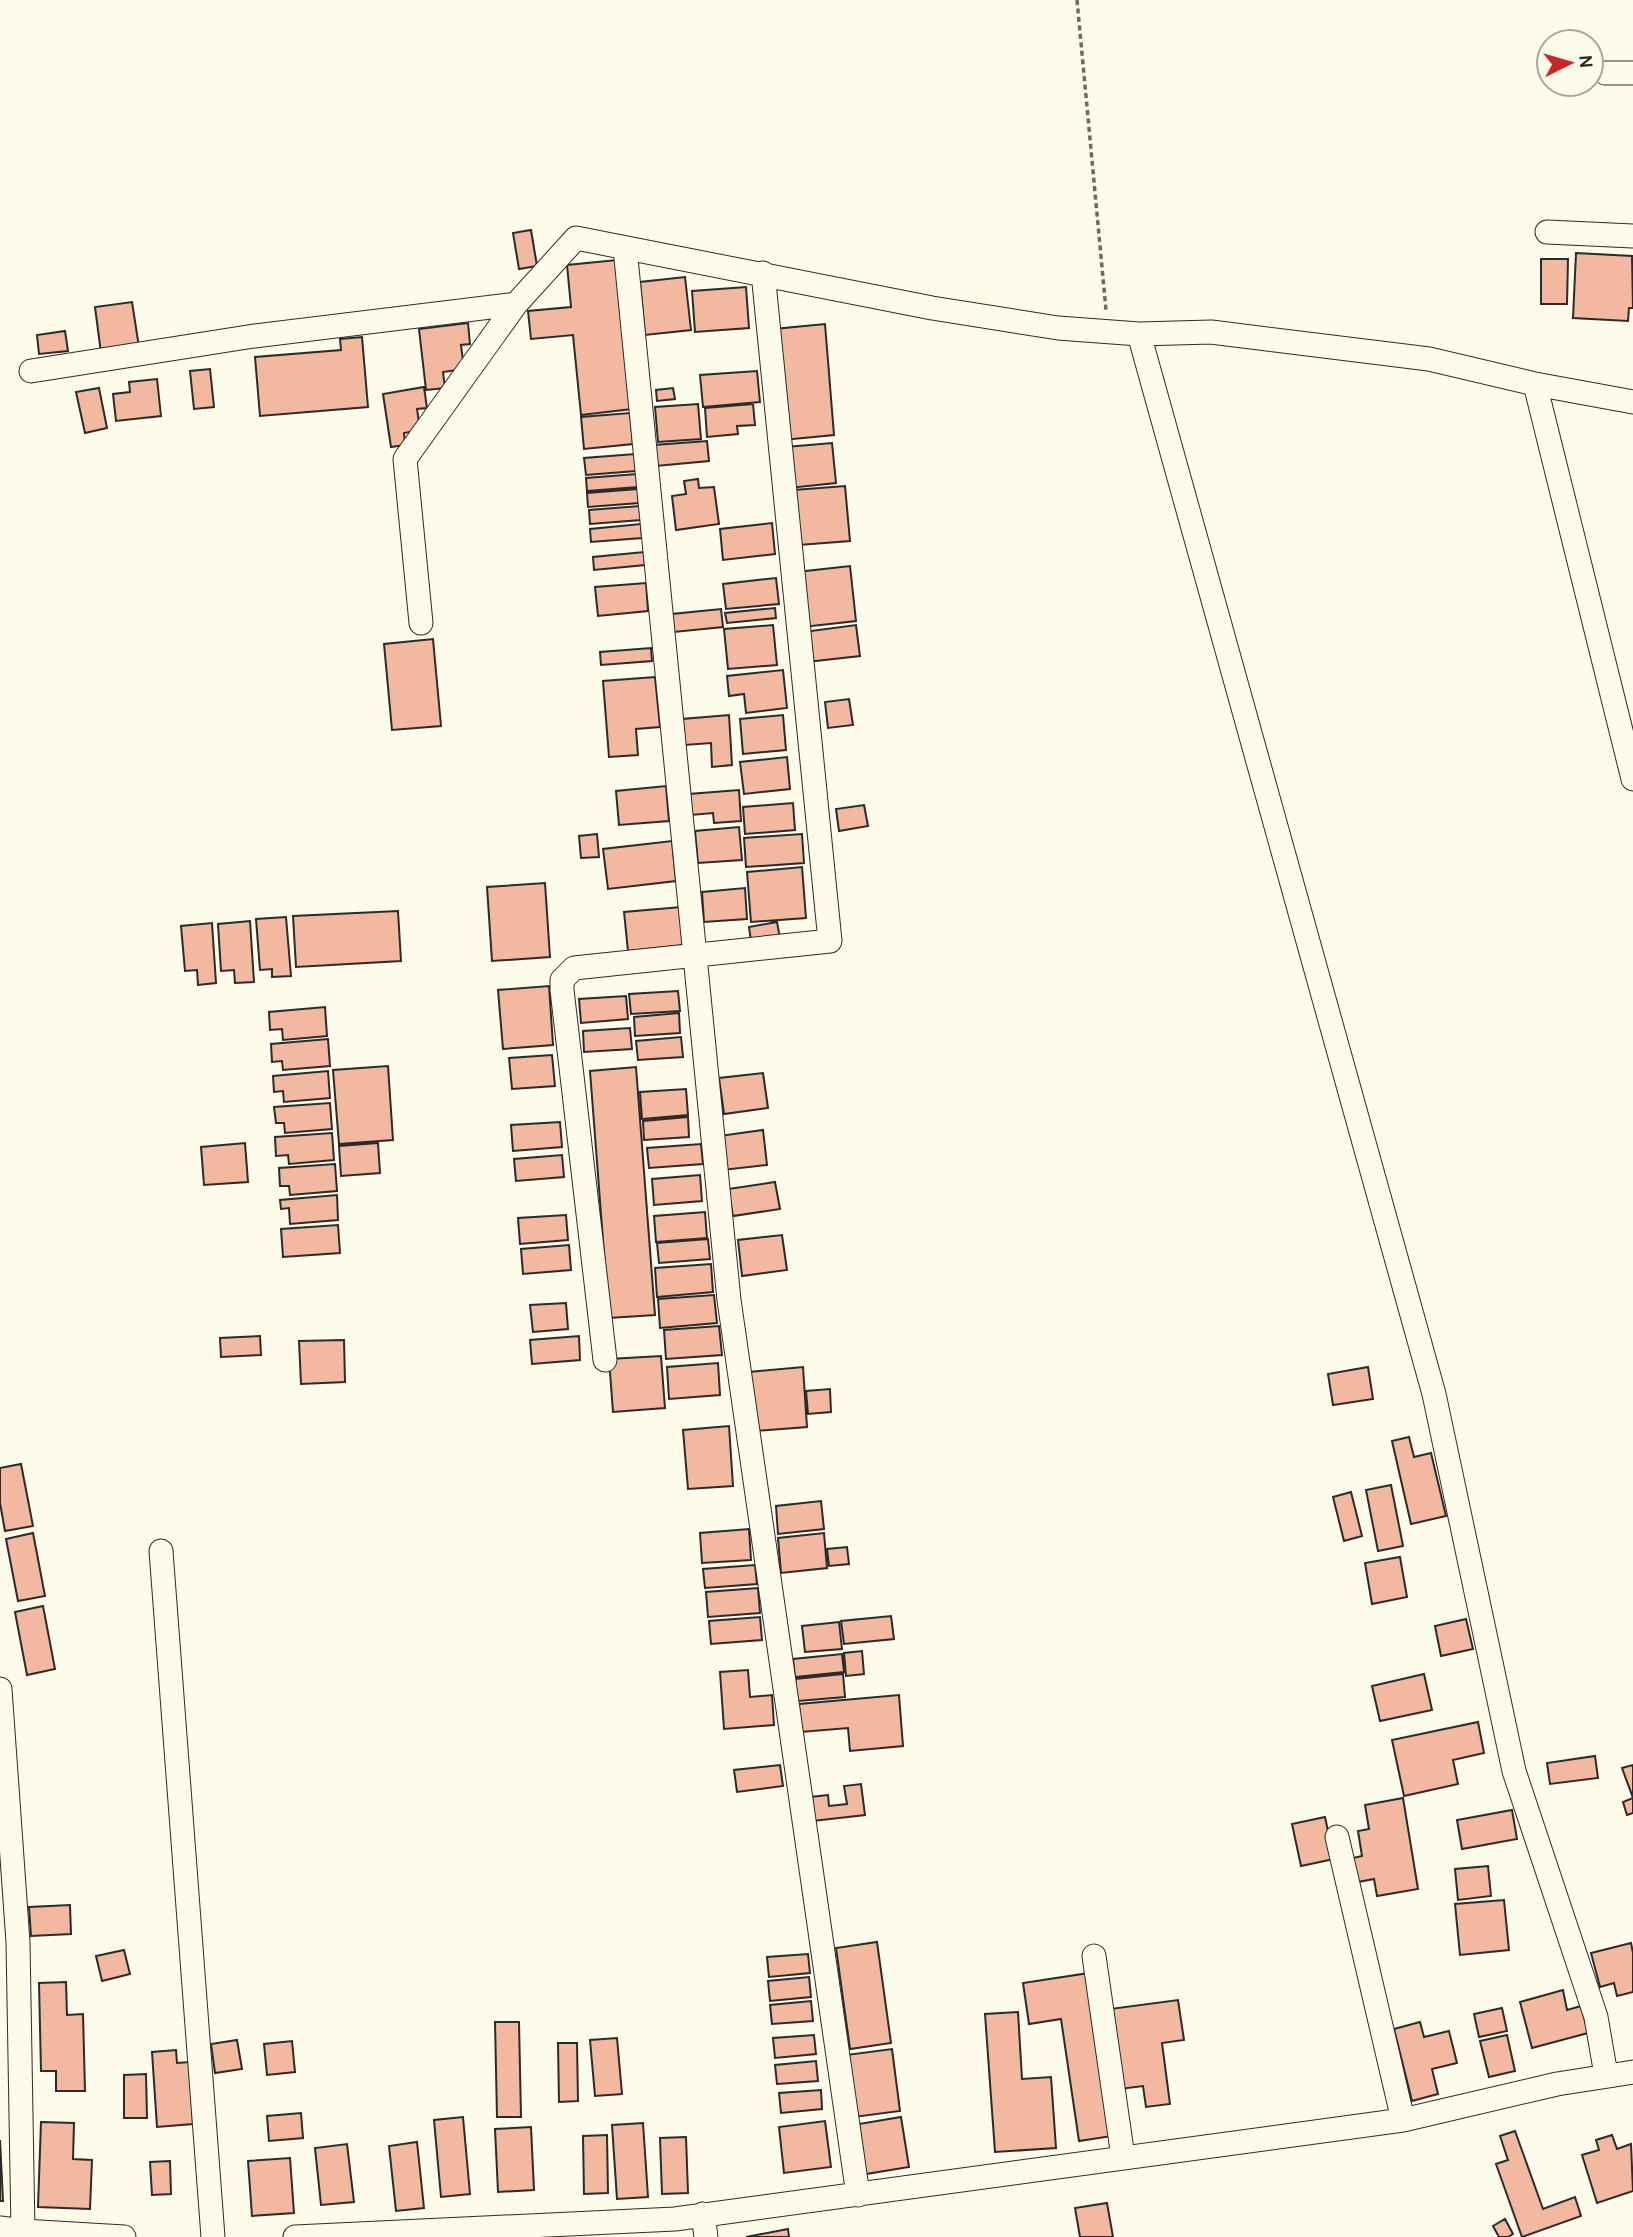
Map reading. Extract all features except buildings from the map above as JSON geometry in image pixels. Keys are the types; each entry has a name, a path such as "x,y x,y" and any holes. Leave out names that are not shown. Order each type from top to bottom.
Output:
{"street":[{"path":"1605,73 1633,73"},
{"path":"1547,232 1633,236"},
{"path":"421,623 405,459 516,304 576,238 945,310 1058,328 1139,334 1211,332 1429,359 1535,384 1633,402"},
{"path":"625,248 729,1300 858,2195"},
{"path":"605,1360 562,980 574,968 830,941 763,273"},
{"path":"31,371 254,336 516,304"},
{"path":"1139,334 1434,1394 1514,1770 1595,2017 1606,2075"},
{"path":"1535,384 1633,779"},
{"path":"161,1551 213,2237"},
{"path":"0,1689 18,1942 23,2231"},
{"path":"1337,1837 1403,2120"},
{"path":"1094,1956 1123,2157"},
{"path":"295,2237 675,2219 704,2226 858,2195 1403,2120 1606,2075 1633,2072"},
{"path":"0,2228 124,2237"}],"path":[{"path":"1077,0 1105,309 1139,334"}]}
